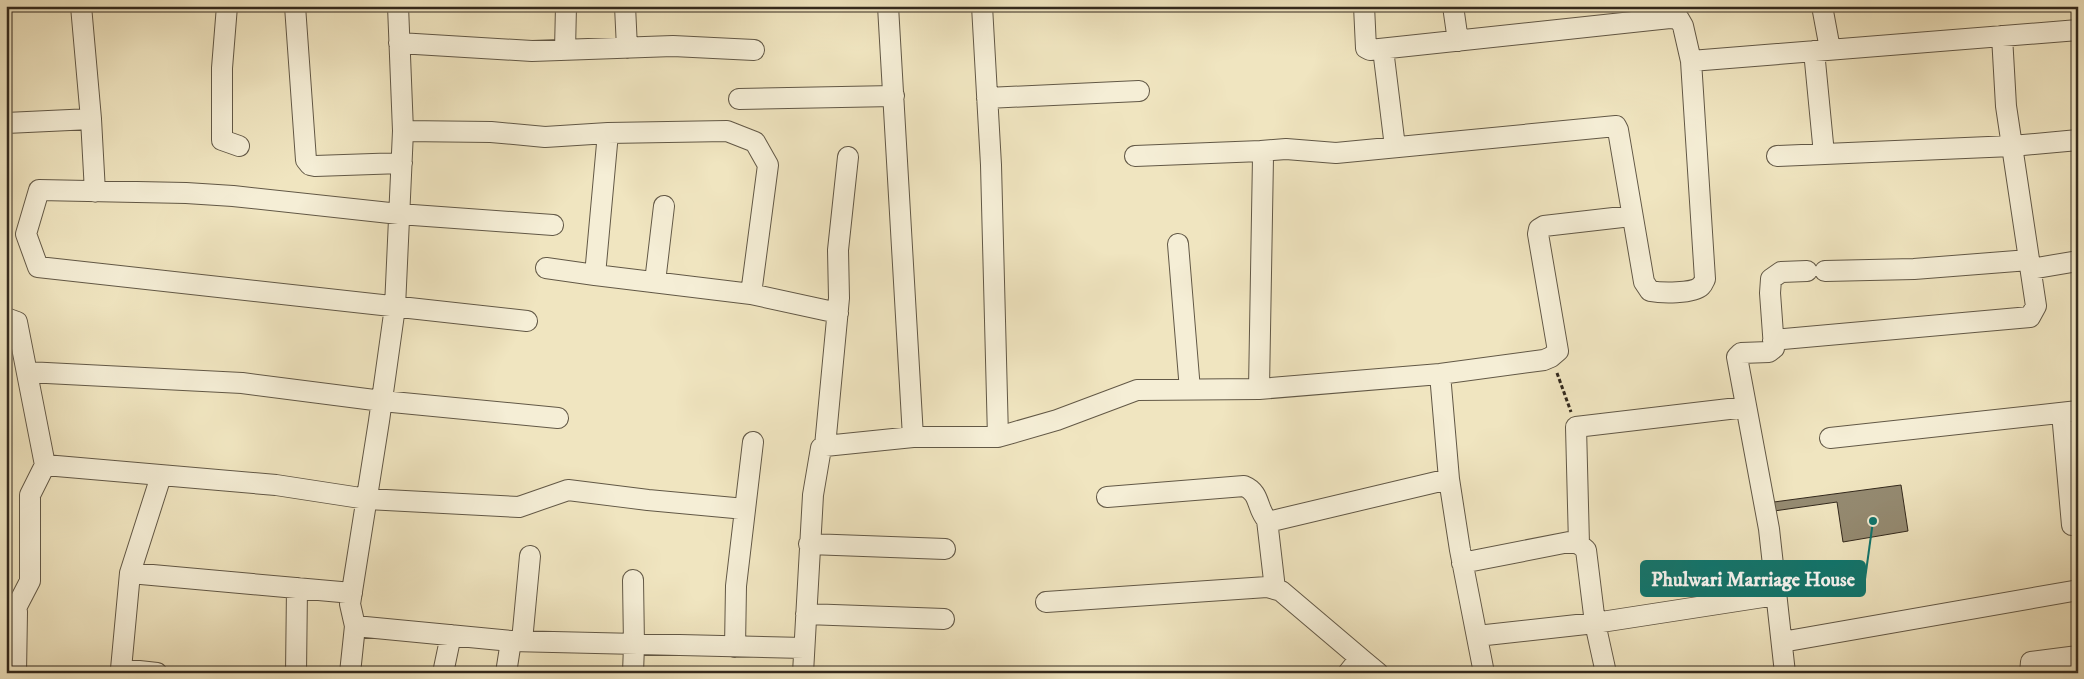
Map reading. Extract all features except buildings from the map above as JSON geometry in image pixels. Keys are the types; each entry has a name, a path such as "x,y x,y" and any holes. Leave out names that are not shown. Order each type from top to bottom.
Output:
{"street":[{"path":"81,6 95,192"},
{"path":"227,6 222,68 222,140 239,146"},
{"path":"295,6 306,160 310,165 402,163"},
{"path":"350,673 355,626 350,604 368,499 395,307 403,130 398,6"},
{"path":"566,6 566,50"},
{"path":"625,6 628,48"},
{"path":"888,6 913,437"},
{"path":"982,6 987,98 998,437"},
{"path":"1135,156 1286,149 1336,153 1616,126 1644,282 1647,288 1657,292 1680,292 1701,286 1705,279 1691,61 1683,26 1679,20 1670,18 1370,50 1366,48 1364,6"},
{"path":"1453,6 1458,41"},
{"path":"1822,6 1824,154"},
{"path":"1691,61 2078,30"},
{"path":"1773,340 2030,317 2036,306 2006,106 2002,36"},
{"path":"399,43 532,51 673,46 754,50"},
{"path":"1383,49 1395,147"},
{"path":"987,98 1138,91"},
{"path":"739,99 894,96"},
{"path":"6,123 91,119"},
{"path":"403,130 491,132 545,137 608,132 727,131 755,142 768,165 751,294"},
{"path":"595,274 608,132"},
{"path":"1777,156 2012,146 2078,140"},
{"path":"1260,389 1263,157 1261,151"},
{"path":"825,446 838,313 838,250 848,157"},
{"path":"527,321 38,268 26,234 39,190 186,192 399,214 553,225"},
{"path":"655,282 664,206"},
{"path":"803,673 809,544 813,495 821,448 825,446 913,437 998,437 1057,420 1137,390 1260,389 1440,374 1551,358 1558,350 1538,234 1539,228 1632,216"},
{"path":"1178,244 1190,390"},
{"path":"1785,673 1762,490 1737,357 1741,353 1769,352 1774,348 1771,279 1781,272 1914,269 2078,260"},
{"path":"546,268 751,294 838,313"},
{"path":"6,318 17,322 45,466 30,495 30,581 11,607 16,673"},
{"path":"27,372 242,383 382,402 558,418"},
{"path":"1440,374 1450,479 1462,563 1484,673"},
{"path":"1579,544 1576,427 1746,407"},
{"path":"1830,438 2070,412 2072,525"},
{"path":"735,647 736,586 753,442"},
{"path":"45,466 276,485 368,499 519,507 568,490 745,509"},
{"path":"157,673 121,671 130,574 161,476"},
{"path":"1267,520 1272,521 1450,479"},
{"path":"1107,496 1244,486 1251,489 1256,495 1264,517 1267,520 1275,589"},
{"path":"1462,563 1569,542 1579,544 1586,550 1595,623 1606,673"},
{"path":"809,544 945,549"},
{"path":"506,673 517,641 530,556"},
{"path":"130,574 352,593"},
{"path":"633,580 633,673"},
{"path":"1046,602 1267,587 1282,592 1354,665 1378,673"},
{"path":"296,673 297,588"},
{"path":"1782,642 2073,591"},
{"path":"1476,636 1595,623 1776,595"},
{"path":"806,614 944,619"},
{"path":"355,626 517,641 804,648"},
{"path":"443,673 451,635"},
{"path":"2030,673 2030,662 2078,656"}],"path":[{"path":"1551,358 1576,427"}],"place":[{"name":"Phulwari Marriage House","path":"1873,521"}]}
